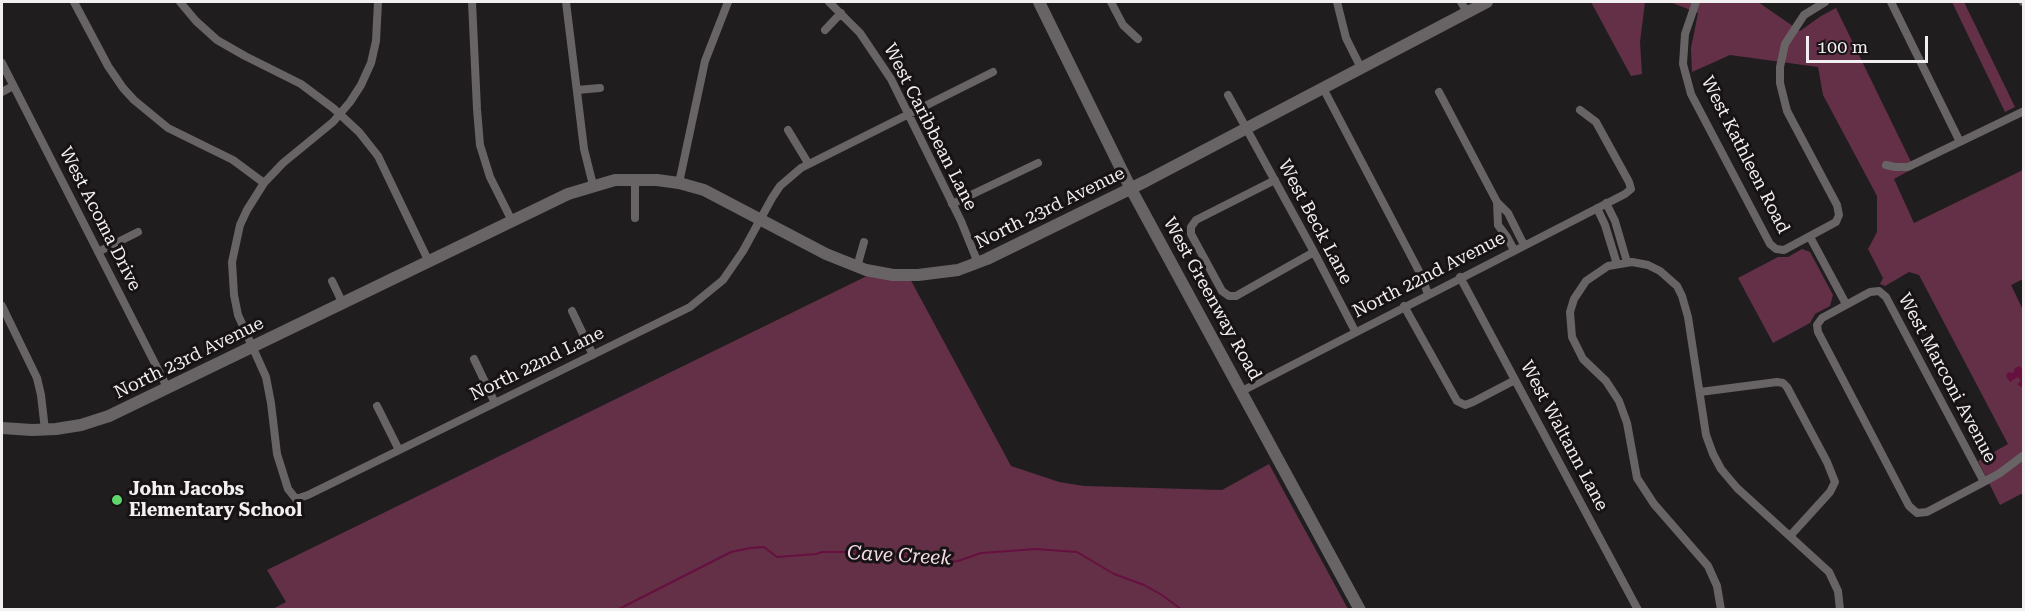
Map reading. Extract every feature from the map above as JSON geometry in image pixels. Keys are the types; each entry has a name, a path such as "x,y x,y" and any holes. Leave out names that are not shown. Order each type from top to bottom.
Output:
{"street":[{"path":"74,2 108,66 134,100 168,128 233,160 264,183"},
{"path":"180,2 217,40 301,84 359,132 378,156 429,262"},
{"path":"253,348 238,315 234,295 232,262 240,225 264,183 283,163 340,115 361,85 371,63 378,24 378,2"},
{"path":"472,2 480,146 490,177 512,221"},
{"path":"566,2 584,149 593,185"},
{"path":"679,183 705,61 728,2"},
{"name":"West Caribbean Lane","path":"829,2 867,41 891,79 978,263"},
{"name":"West Greenway Road","path":"1039,2 1131,189 1360,609"},
{"path":"1111,2 1123,25 1138,39"},
{"path":"1337,2 1346,38 1361,68"},
{"name":"North 23rd Avenue","path":"2,428 45,430 98,421 568,194 593,185 635,179 679,183 713,194 826,254 857,267 918,276 958,270 978,263 1131,189 1361,68 1464,7 1487,2"},
{"path":"1810,237 1836,222 1839,215 1837,205 1787,111 1783,99 1780,67 1785,44 1794,27 1811,9 1826,2"},
{"path":"1891,2 1960,142"},
{"name":"West Kathleen Road","path":"1695,4 1685,34 1683,64 1691,94 1770,244 1776,249 1784,250 1810,237 1846,304"},
{"path":"825,30 841,13"},
{"name":"West Acoma Drive","path":"2,63 168,389"},
{"name":"North 22nd Lane","path":"253,348 268,386 277,454 282,472 288,489 296,499 690,307 715,288 734,264 780,186 808,163 993,72"},
{"path":"2,92 13,86"},
{"path":"577,90 600,88"},
{"path":"1323,88 1421,275 1428,294"},
{"path":"1439,92 1497,202 1511,218 1524,245"},
{"path":"1228,95 1246,128"},
{"name":"North 22nd Avenue","path":"1242,391 1625,194 1631,189 1629,182 1596,122 1580,110"},
{"path":"1886,165 1908,167 2024,111"},
{"name":"West Beck Lane","path":"1246,128 1355,332"},
{"path":"788,130 808,163"},
{"path":"952,204 1038,163"},
{"path":"635,179 635,218"},
{"path":"1275,180 1196,220 1191,227 1191,234 1222,291 1229,296 1236,296 1314,252"},
{"path":"1497,202 1498,225 1514,250"},
{"path":"1606,203 1618,231 1622,263"},
{"path":"1597,208 1622,263"},
{"path":"1498,225 1511,218"},
{"path":"1608,235 1618,231"},
{"path":"98,252 138,232"},
{"path":"857,267 864,242"},
{"path":"1721,609 1717,586 1708,566 1654,504 1637,478 1627,423 1619,400 1606,381 1583,359 1572,337 1570,312 1574,299 1581,287 1600,270 1622,263 1648,266 1660,272 1677,286 1688,317 1706,435 1718,464 1737,488 1829,572 1838,591 1840,609"},
{"name":"West Waltann Lane","path":"1460,277 1638,609"},
{"path":"332,281 343,304"},
{"name":"West Marconi Avenue","path":"1846,304 1870,292 1879,291 1886,297 1984,482"},
{"path":"1846,304 1822,318 1817,324 1818,332 1909,506 1917,513 1927,512 1984,482 2024,455"},
{"path":"2,306 37,378 45,430"},
{"path":"1404,306 1457,401 1465,405 1515,380"},
{"path":"572,311 592,355"},
{"path":"474,359 495,403"},
{"path":"1700,392 1777,382 1787,387 1827,462 1835,482 1830,492 1790,536"},
{"path":"377,406 399,450"},
{"path":"2014,463 2024,450"}],"shaded area":[{"path":"1591,2 1645,2 1640,42 1642,74 1631,76"},
{"path":"1670,2 1758,2 1800,31 1836,8 1914,168 1894,179 1914,223 2023,170 2023,279 2011,285 2023,310 2023,493 2000,505 1978,461 2008,444 1919,275 1909,272 1885,286 1880,284 1883,278 1868,249 1877,232 1877,196 1823,95 1818,67 1730,55 1692,72 1691,48 1698,13"},
{"path":"1952,2 1964,2 2015,107 2005,112"},
{"path":"1802,249 1810,252 1833,295 1830,306 1815,314 1810,323 1773,343 1738,278 1778,257 1788,257"},
{"path":"875,272 908,275 1011,466 1059,482 1084,486 1222,490 1269,464 1348,609 271,610 286,602 267,570"},
{"path":"2020,366 2023,371 2023,388 2017,384 2021,381 2018,377 2010,382 2006,376 2008,372 2013,373 2015,368"}],"waterway":[{"name":"Cave Creek","path":"617,610 731,552 764,547 777,557 822,552 864,552 918,556 946,562 958,561 981,553 1036,549 1077,552 1114,574 1144,585 1182,610"}],"place":[{"name":"John Jacobs Elementary School","path":"117,500"}]}
